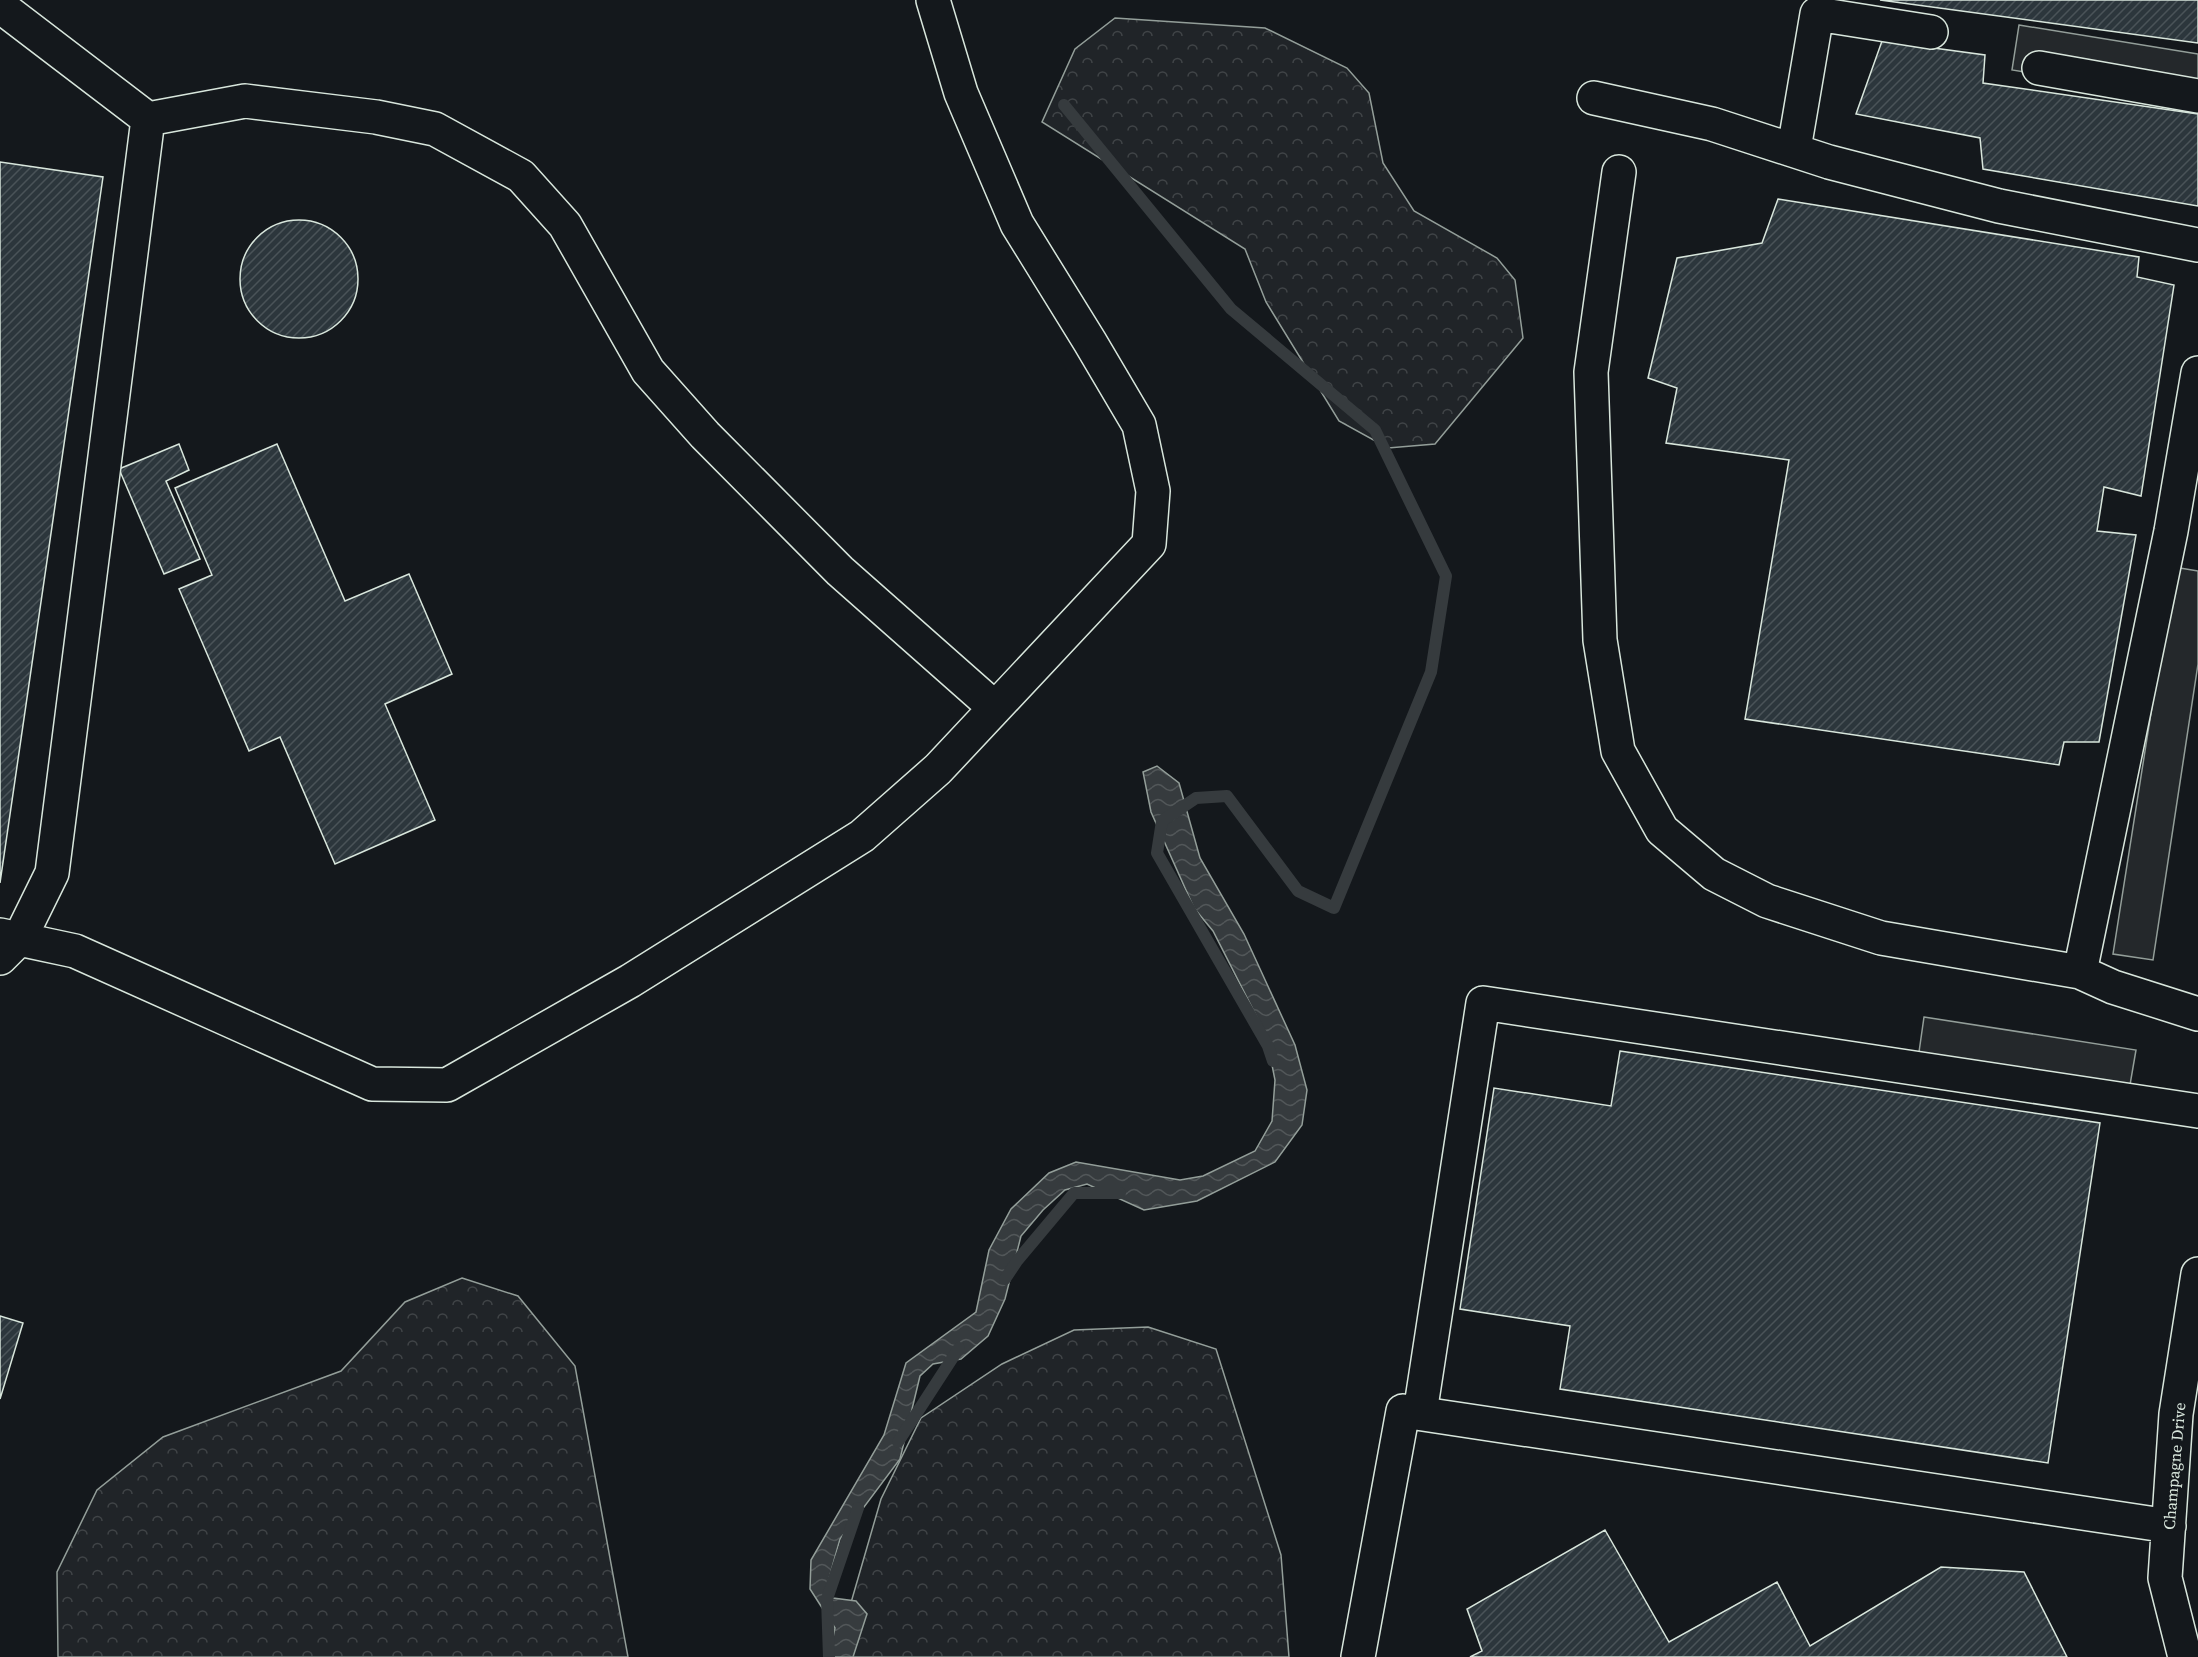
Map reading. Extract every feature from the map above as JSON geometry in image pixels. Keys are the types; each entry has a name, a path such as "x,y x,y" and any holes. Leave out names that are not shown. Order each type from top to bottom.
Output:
{"street":[{"path":"148,119 52,873 7,944 75,951 372,1084 447,1085 630,981 862,836 938,769 1149,544 1154,491 1139,425 1017,224 961,93 933,0"},
{"path":"0,6 148,119 245,101 376,117 435,129 521,176 565,225 648,371 705,435 840,571 995,708"},
{"path":"1794,149 1816,14 1930,32"},
{"path":"2039,68 2198,96"},
{"path":"1594,98 1712,124 1828,162 1999,206 2198,245"},
{"path":"1619,172 1591,372 1600,640 1618,751 1662,830 1714,874 1767,901 1881,938 2080,972 2113,987 2198,1014"},
{"path":"2080,972 2184,533 2198,373"},
{"path":"1420,1413 1483,1003 2198,1111"},
{"name":"Champagne Drive","path":"2185,1657 2165,1578 2169,1526 2186,1443 2176,1414 2198,1274"},
{"path":"1358,1657 1403,1411 2169,1526"}],"green space":[{"path":"1115,18 1265,28 1347,68 1369,93 1383,163 1414,211 1497,258 1515,280 1523,338 1435,444 1388,448 1339,421 1266,302 1245,249 1042,122 1075,49"},
{"path":"462,1278 518,1296 575,1366 628,1657 58,1657 57,1572 97,1490 163,1437 341,1371 405,1302"},
{"path":"1148,1327 1216,1349 1281,1555 1289,1657 840,1657 839,1644 881,1499 921,1418 1002,1364 1074,1330"}],"shaded area":[{"path":"2019,25 2198,54 2198,100 2012,70"},
{"path":"2174,567 2198,571 2198,664 2153,960 2113,954"},
{"path":"1924,1017 2136,1050 2130,1085 1919,1052"}],"water":[{"path":"1157,766 1179,783 1200,858 1244,934 1295,1045 1307,1090 1302,1125 1275,1162 1197,1201 1144,1210 1087,1184 1065,1190 1043,1210 1021,1236 1005,1299 988,1336 961,1359 933,1364 920,1376 900,1459 840,1539 826,1589 833,1598 856,1601 867,1614 853,1657 829,1657 835,1628 810,1589 811,1560 884,1435 906,1363 976,1312 989,1250 1011,1209 1049,1173 1076,1162 1180,1180 1203,1176 1255,1151 1272,1121 1275,1080 1266,1035 1213,931 1194,908 1151,812 1143,772"}],"building":[{"path":"1880,0 2198,0 2198,43"},
{"path":"1882,41 1985,55 1983,83 2198,114 2198,206 1983,169 1980,138 1856,114"},
{"path":"0,162 103,177 0,883"},
{"path":"1778,199 2139,257 2137,277 2174,285 2141,496 2104,487 2097,531 2136,535 2099,742 2064,742 2059,765 1745,719 1789,460 1666,443 1677,388 1648,378 1677,258 1762,243"},
{"path":"299,220 322,224 341,237 354,256 358,279 354,302 341,321 322,334 299,338 276,334 257,321 244,302 240,279 244,256 257,237 276,224"},
{"path":"179,444 189,470 166,481 200,559 164,574 119,469"},
{"path":"277,444 345,601 409,574 452,674 385,704 435,820 335,864 280,737 249,751 179,589 212,575 175,488"},
{"path":"1620,1051 2100,1123 2048,1463 1560,1389 1570,1326 1460,1309 1494,1088 1611,1106"},
{"path":"0,1316 23,1323 0,1399"},
{"path":"1605,1530 1669,1642 1777,1582 1810,1646 1941,1567 2024,1572 2067,1657 1470,1657 1482,1651 1467,1609"}],"waterway":[{"path":"1064,105 1231,309 1375,430 1446,576 1431,672 1334,908 1298,891 1227,796 1196,798 1162,821 1157,853 1268,1046 1273,1061"},
{"path":"1005,1279 1017,1261 1074,1193 1120,1193"},
{"path":"898,1442 959,1348"},
{"path":"829,1657 827,1599 858,1508"}]}
